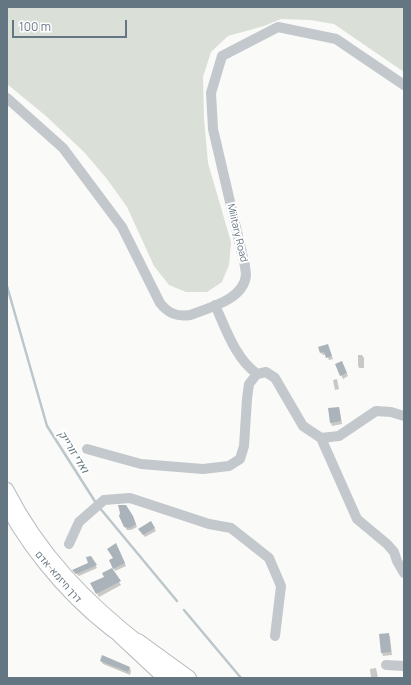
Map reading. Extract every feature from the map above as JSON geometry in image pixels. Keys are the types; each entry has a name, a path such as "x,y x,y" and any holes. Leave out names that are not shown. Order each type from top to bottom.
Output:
{"highway":[{"path":"120,636 165,678"},
{"path":"138,641 189,678"}],"main road":[{"name":"דרך חיזמא-אדם","path":"7,489 38,542 72,582 92,603 172,667 183,678"},
{"name":"דרך חיזמא-אדם","path":"7,508 18,527 56,577 85,608 175,678"}],"street":[{"name":"Military Road","path":"7,98 68,154 122,227 160,303 169,312 183,316 190,315 230,298 243,284 246,275 213,129 211,93 222,56 278,27 336,39 404,84"},
{"path":"215,305 243,362 257,374"},
{"path":"87,449 141,464 203,469 229,466 240,459 244,446 249,384 257,374 266,372 275,378 302,426 321,438 357,519 387,544 394,552 404,573"},
{"path":"321,438 339,436 376,411 391,412 404,416"},
{"path":"69,544 79,522 104,500 130,498 209,524 231,528 269,558 281,586 275,636"},
{"path":"386,665 404,666"}],"shaded area":[{"path":"7,7 404,7 404,72 334,24 310,20 281,19 264,26 228,36 211,52 203,77 204,119 208,163 231,242 229,265 222,282 207,292 186,292 169,285 154,266 127,207 107,179 84,152 46,116 7,84"}],"building":[{"path":"328,344 332,356 326,358 324,352 320,353 318,347"},
{"path":"342,361 347,373 340,376 335,364"},
{"path":"339,407 341,421 330,423 328,408"},
{"path":"118,505 126,505 136,524 130,528 124,527 119,516 120,513"},
{"path":"151,521 155,528 143,535 138,529"},
{"path":"116,543 125,563 113,569 109,560 113,558 107,549"},
{"path":"91,556 97,565 76,574 72,570 88,563 86,557"},
{"path":"112,568 121,581 96,594 90,583 104,577 102,573"},
{"path":"389,633 391,652 381,653 379,634"},
{"path":"102,655 130,667 128,672 100,661"}],"waterway":[{"name":"ואדי זורייק","path":"7,286 47,426 96,503"},
{"name":"ואדי זורייק","path":"99,507 177,601"},
{"name":"ואדי זורייק","path":"184,610 241,678"}]}
